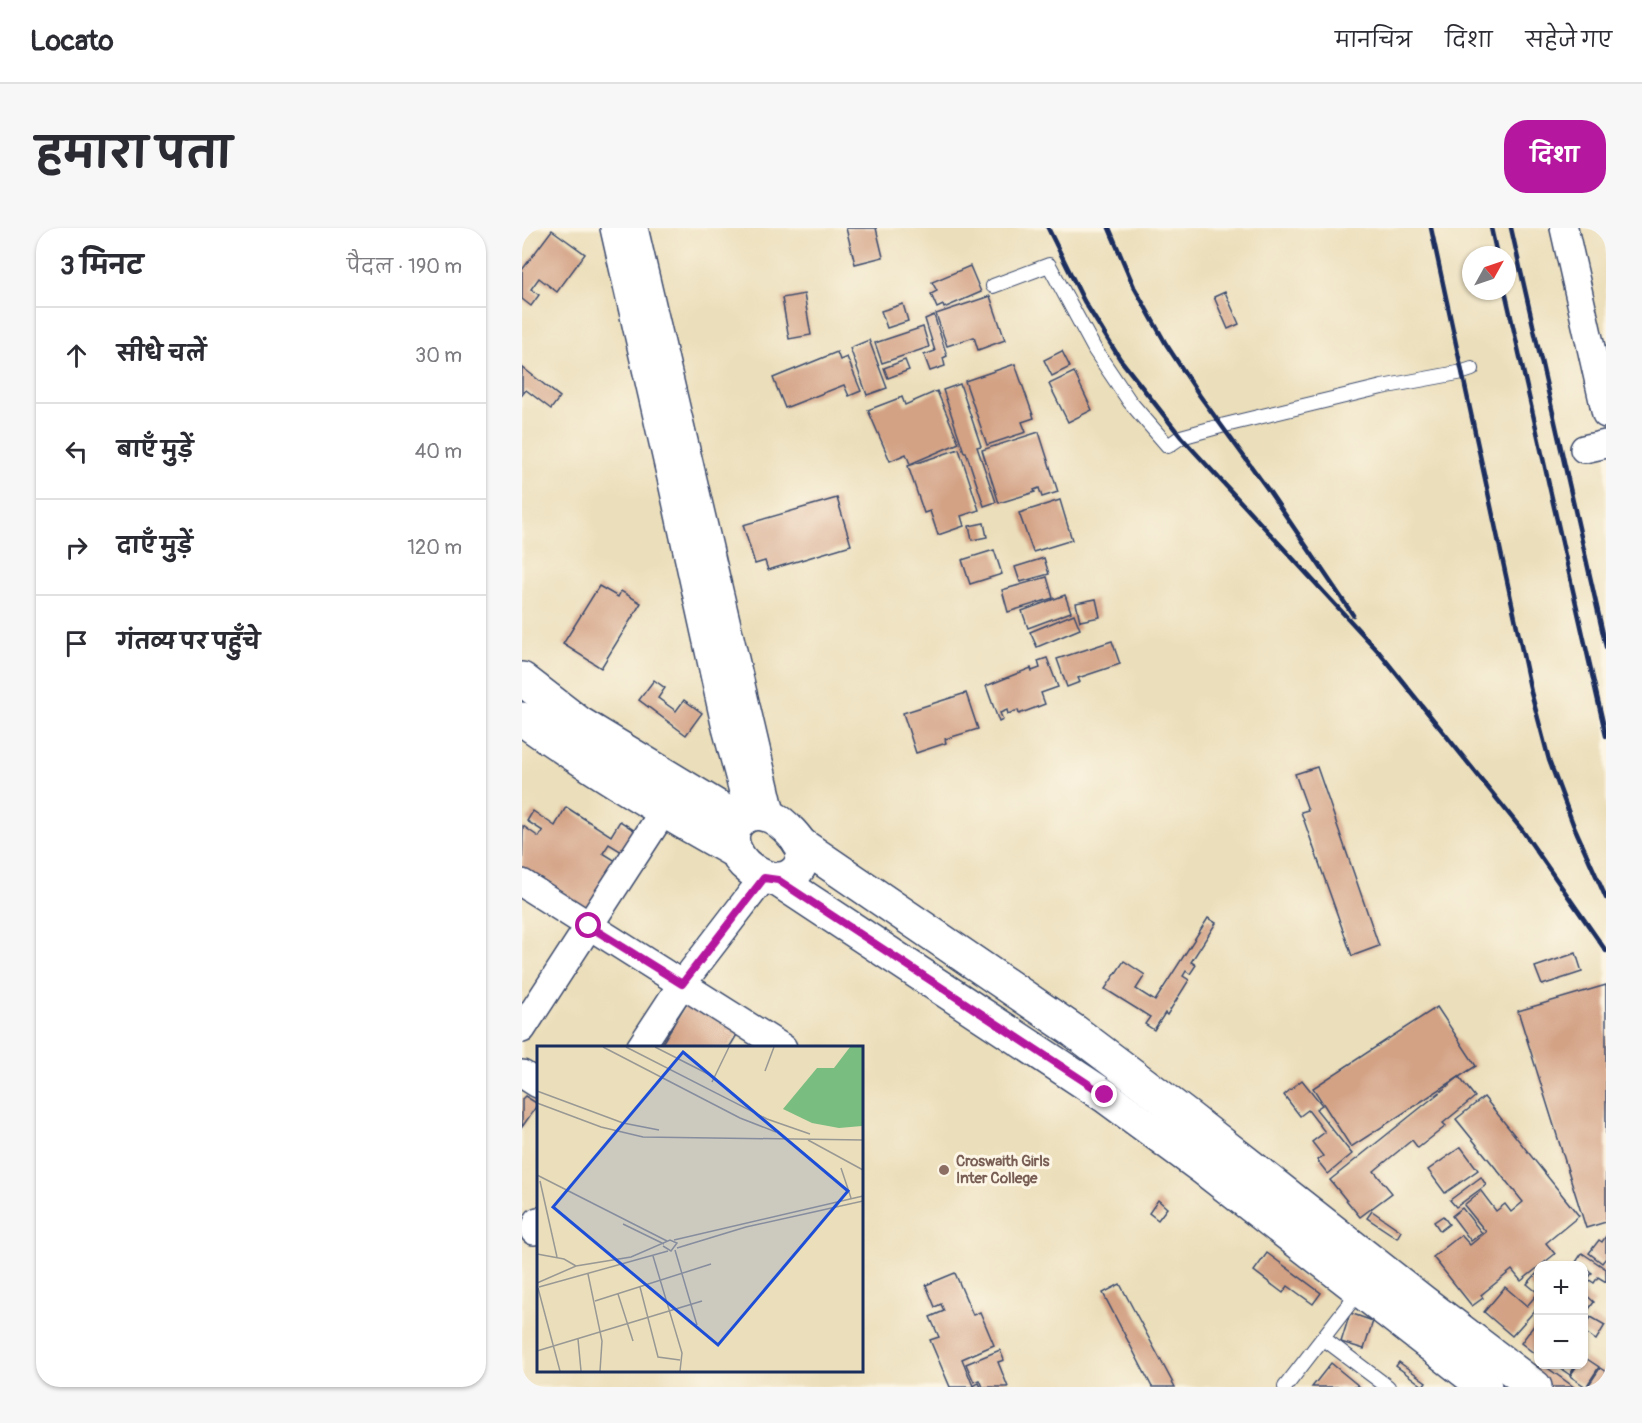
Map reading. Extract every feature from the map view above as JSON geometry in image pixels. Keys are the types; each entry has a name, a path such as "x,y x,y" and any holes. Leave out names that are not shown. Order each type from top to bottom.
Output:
{"main road":[{"path":"522,679 579,723 753,817 787,828 799,843 804,855 800,867 790,877 771,879"},
{"path":"522,719 663,812 736,852 746,864 1105,1095 1203,1168 1485,1387"},
{"path":"736,852 733,839 734,830 753,817"},
{"path":"799,843 1074,1030 1535,1387"}],"street":[{"path":"614,228 725,724 753,817"},
{"path":"634,228 753,817"},
{"path":"1564,228 1606,414"},
{"path":"522,1029 663,812"},
{"path":"641,1046 682,984 771,879"},
{"path":"522,883 780,1046"},
{"path":"522,1074 537,1083"}],"lane":[{"path":"993,286 1049,265 1095,350 1130,402 1168,447 1181,437 1221,426 1382,387 1472,369"},
{"path":"1285,1387 1360,1290"},
{"path":"1323,1338 1388,1387"}],"building":[{"path":"846,228 876,228 883,257 855,264"},
{"path":"552,230 585,254 557,292 539,278 531,289 539,295 531,306 522,299 522,270"},
{"path":"970,266 981,292 944,308 943,305 937,308 931,294 937,291 932,282"},
{"path":"1225,292 1239,324 1228,329 1214,297"},
{"path":"804,294 811,335 789,339 782,298"},
{"path":"990,296 1005,340 978,350 974,337 947,346 936,314"},
{"path":"903,304 908,321 887,328 881,311"},
{"path":"934,315 947,356 943,358 945,366 930,371 924,355 935,351 925,319"},
{"path":"923,327 929,347 882,363 875,343"},
{"path":"869,340 887,388 867,395 850,348"},
{"path":"1062,351 1070,367 1052,376 1044,360"},
{"path":"837,352 840,360 847,357 861,391 849,396 844,385 785,408 773,378"},
{"path":"905,360 909,370 888,378 884,368"},
{"path":"1015,364 1034,418 1022,422 1026,432 987,445 965,381"},
{"path":"522,367 560,397 551,409 526,390 522,395"},
{"path":"1074,372 1092,410 1068,422 1049,384"},
{"path":"960,384 981,446 977,447 996,502 984,506 943,390"},
{"path":"937,391 959,443 910,464 906,454 890,461 868,410 902,397 905,405"},
{"path":"1039,432 1058,492 1042,497 1039,488 1034,490 1035,492 999,503 982,450"},
{"path":"959,449 979,510 961,516 964,526 938,535 930,511 924,513 908,466"},
{"path":"837,498 851,545 768,570 765,561 755,564 743,525"},
{"path":"1060,500 1072,540 1033,552 1019,513"},
{"path":"984,523 987,537 972,540 969,526"},
{"path":"994,550 1002,574 970,584 962,560"},
{"path":"1044,558 1049,574 1020,582 1015,567"},
{"path":"1047,577 1053,598 1008,612 1002,590"},
{"path":"599,586 618,597 621,591 641,603 601,668 563,644"},
{"path":"1065,595 1071,612 1028,628 1022,611"},
{"path":"1096,599 1100,617 1080,621 1076,603"},
{"path":"1074,614 1080,629 1037,647 1030,632"},
{"path":"1112,641 1120,664 1078,678 1080,682 1067,687 1057,659"},
{"path":"1047,658 1058,687 1041,693 1045,704 1019,714 1018,710 1008,714 1007,710 1000,713 1003,720 999,722 986,686 1031,668 1032,671 1040,668 1038,661"},
{"path":"654,680 665,688 658,698 676,711 684,700 702,713 686,735 639,700"},
{"path":"966,693 978,729 945,739 946,743 916,753 903,713"},
{"path":"1317,767 1379,946 1352,956 1301,812 1308,810 1295,774"},
{"path":"566,807 611,836 620,821 643,836 630,857 609,844 603,853 624,866 590,917 522,873 523,826 539,837 543,831 527,821 533,811 555,826"},
{"path":"1208,918 1216,923 1191,962 1196,965 1190,974 1186,971 1183,976 1189,980 1167,1015 1165,1013 1154,1030 1145,1024 1150,1017 1105,989 1124,961 1145,975 1136,989 1155,1001"},
{"path":"1576,953 1582,972 1542,985 1535,967"},
{"path":"1606,985 1606,1222 1586,1228 1518,1011"},
{"path":"687,1002 738,1033 730,1046 661,1046"},
{"path":"1437,1007 1476,1066 1351,1147 1313,1088"},
{"path":"1459,1077 1475,1097 1443,1123 1446,1126 1418,1148 1412,1140 1374,1171 1392,1193 1360,1217 1330,1180"},
{"path":"1302,1080 1322,1105 1316,1109 1352,1154 1328,1174 1317,1160 1323,1156 1312,1142 1325,1132 1308,1110 1300,1116 1284,1095"},
{"path":"525,1096 537,1105 522,1127 522,1099"},
{"path":"1484,1097 1579,1216 1546,1243 1555,1254 1546,1261 1534,1261 1534,1271 1521,1281 1512,1270 1481,1295 1483,1298 1472,1306 1433,1257 1461,1235 1470,1245 1486,1232 1464,1205 1481,1191 1496,1211 1505,1204 1511,1212 1523,1202 1456,1119"},
{"path":"1461,1147 1478,1170 1445,1193 1428,1170"},
{"path":"1481,1177 1486,1185 1456,1207 1450,1200"},
{"path":"1158,1200 1167,1208 1158,1220 1149,1213"},
{"path":"1462,1208 1482,1233 1471,1241 1452,1216"},
{"path":"1372,1211 1401,1231 1397,1238 1367,1218"},
{"path":"1443,1216 1449,1224 1440,1231 1434,1222"},
{"path":"1606,1236 1606,1258 1602,1263 1589,1253 1599,1240 1602,1242"},
{"path":"1267,1253 1321,1293 1313,1304 1288,1286 1283,1293 1254,1271"},
{"path":"1582,1253 1606,1269 1606,1282 1598,1277 1594,1283 1588,1279 1592,1273 1588,1270 1588,1261 1577,1261"},
{"path":"955,1273 973,1315 980,1312 994,1345 962,1359 973,1386 979,1383 981,1387 950,1387 930,1340 939,1337 930,1317 944,1311 941,1304 935,1307 926,1285"},
{"path":"1534,1276 1534,1290 1527,1284"},
{"path":"1120,1284 1175,1387 1152,1387 1103,1293"},
{"path":"1505,1287 1527,1306 1534,1298 1534,1312 1512,1336 1484,1312"},
{"path":"1588,1297 1594,1302 1588,1310"},
{"path":"1350,1313 1373,1321 1364,1349 1341,1342"},
{"path":"1591,1317 1605,1325 1596,1340 1588,1335 1588,1322"},
{"path":"1534,1325 1534,1353 1521,1343"},
{"path":"1000,1350 1004,1360 998,1362 1008,1387 983,1387 980,1380 974,1382 966,1364"},
{"path":"1588,1360 1599,1367 1586,1387 1570,1376 1575,1369 1588,1369"},
{"path":"1399,1362 1426,1382 1423,1386 1396,1366"},
{"path":"1331,1363 1360,1387 1312,1387"},
{"path":"1600,1368 1606,1372 1606,1387 1589,1387 1588,1386"},
{"path":"1537,1369 1549,1369 1574,1387 1544,1387 1531,1377"},
{"path":"1561,1369 1573,1369 1570,1375"}],"railway":[{"path":"1048,228 1084,301 1120,359 1181,437 1378,651 1522,830 1606,951"},
{"path":"1109,228 1134,287 1166,344 1353,615"},
{"path":"1431,228 1531,692 1549,760 1573,824 1606,898"},
{"path":"1491,228 1495,246"},
{"path":"1511,228 1606,647"},
{"path":"1507,300 1606,736"}],"place":[{"name":"Croswaith Girls Inter College","path":"944,1170"}],"route":[{"path":"589,926 682,984 764,878 778,880 1105,1095"}]}
